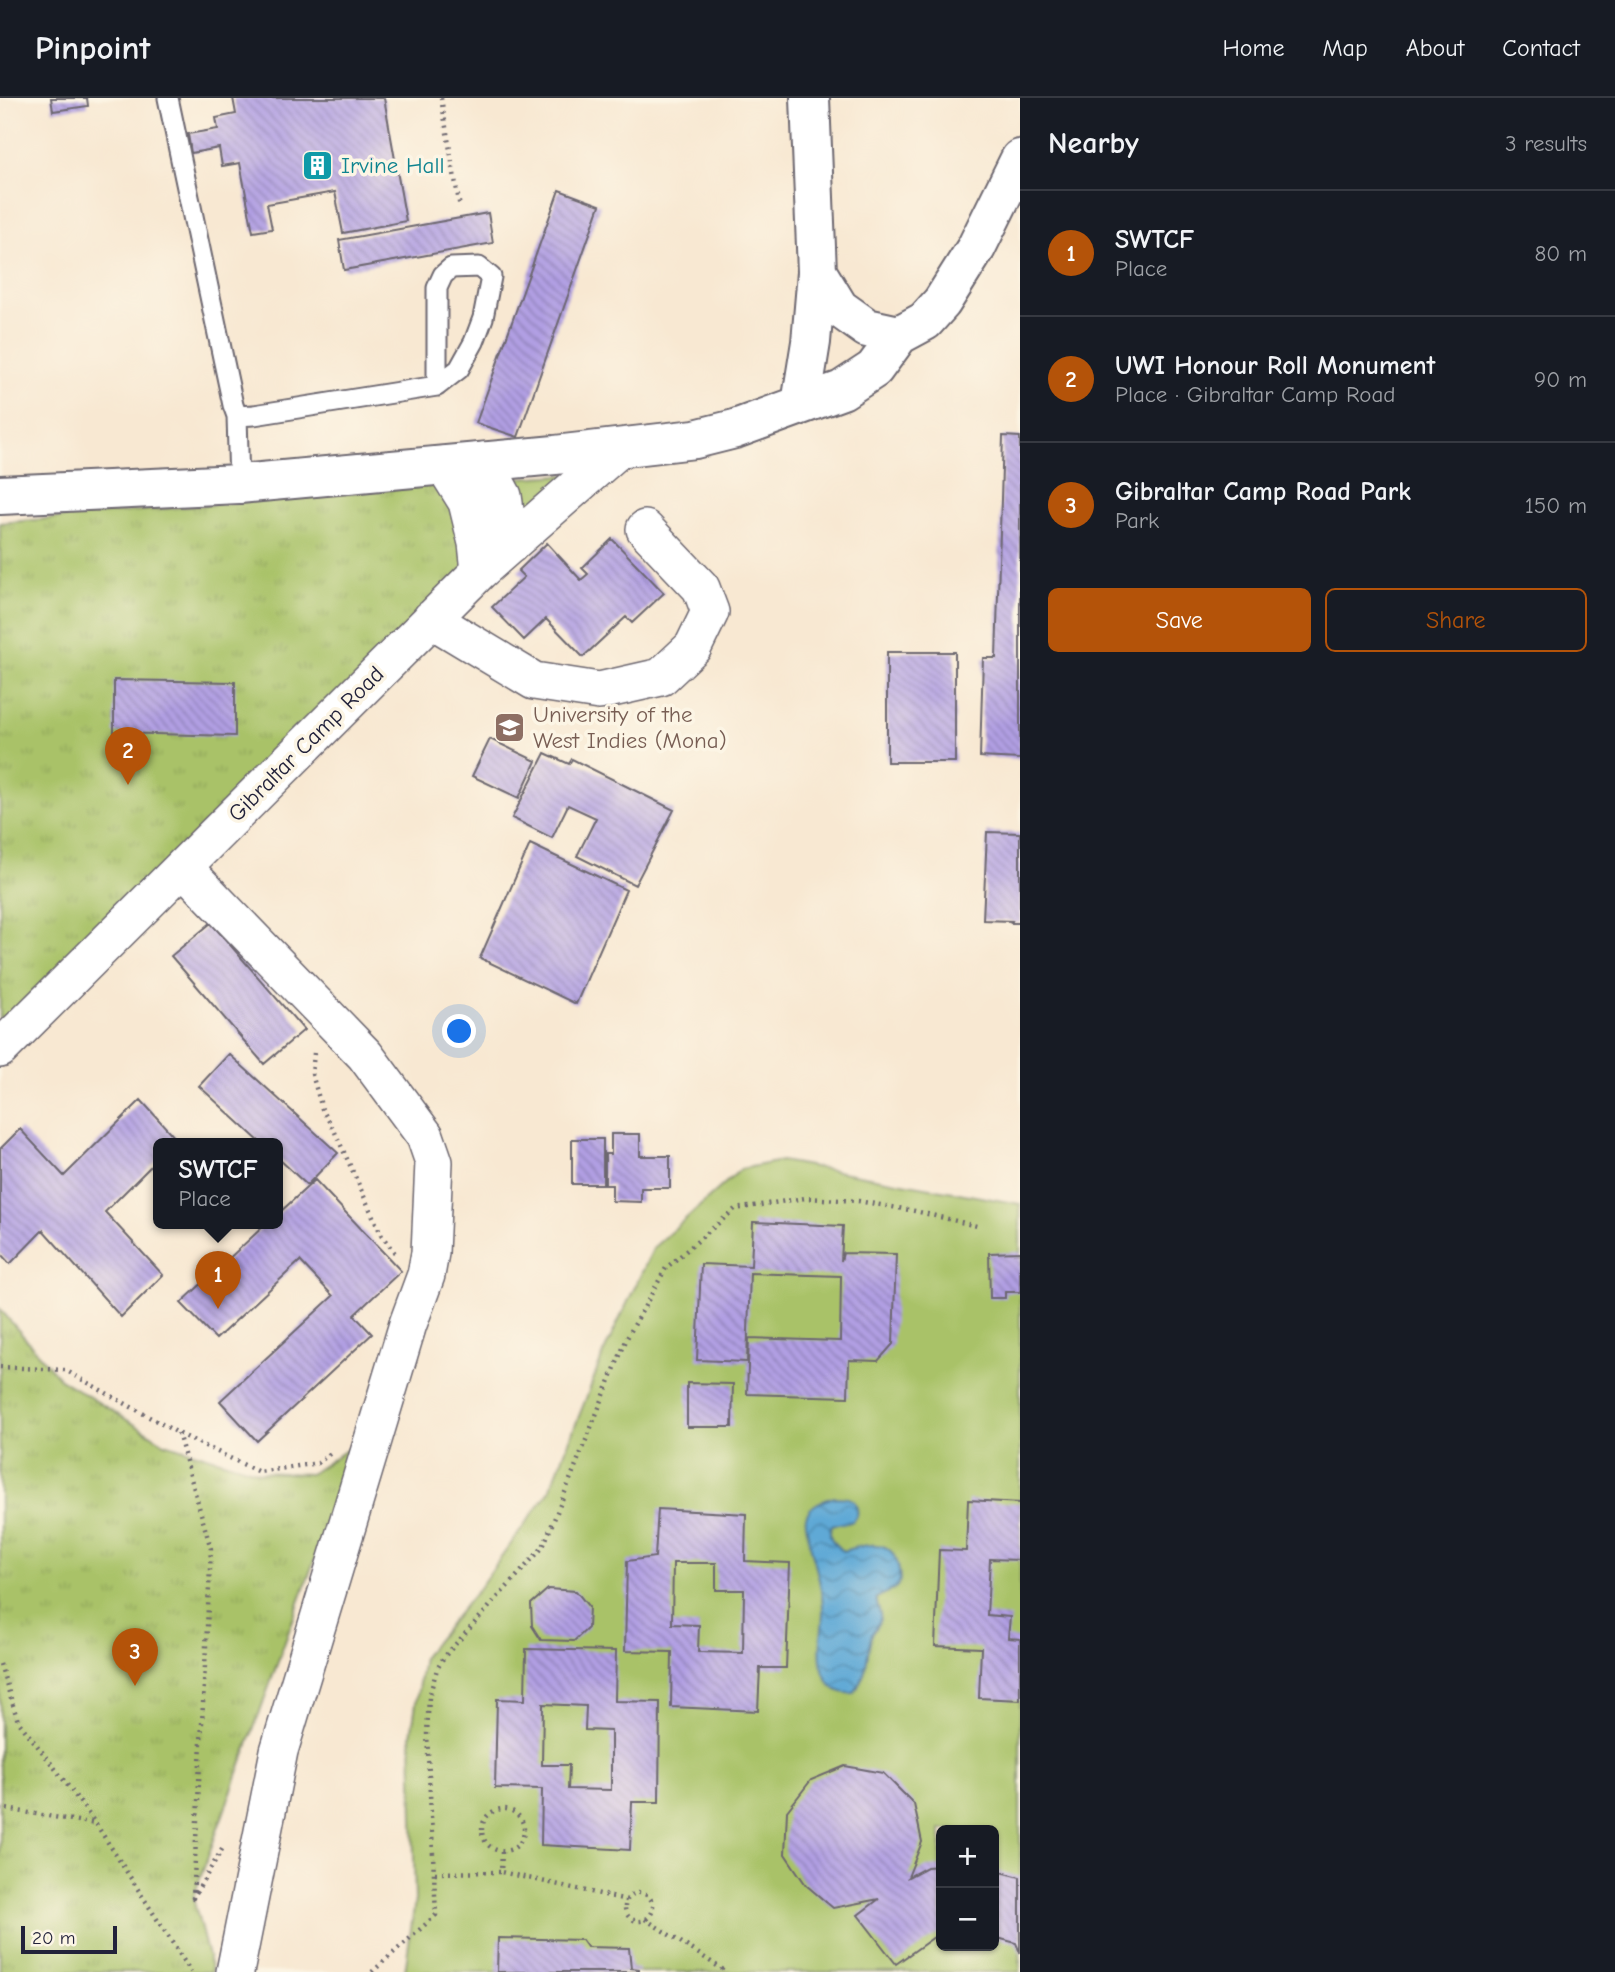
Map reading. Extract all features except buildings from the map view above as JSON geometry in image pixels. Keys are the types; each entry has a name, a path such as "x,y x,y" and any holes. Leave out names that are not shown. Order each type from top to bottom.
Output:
{"street":[{"path":"801,404 811,342 817,272 810,98"},
{"path":"0,495 239,484 620,448 695,439 758,421 842,390 874,369 899,335 925,321 942,302 976,248 1020,159"},
{"path":"817,272 839,308 867,328 899,335"},
{"name":"Gibraltar Camp Road","path":"0,1049 480,571 620,448"},
{"path":"484,461 503,496 510,545"},
{"path":"444,465 467,502 480,571"},
{"path":"431,619 534,681 599,691 661,677 693,647 710,612 701,588 645,529"},
{"path":"183,867 365,1055 425,1136 434,1162 430,1253 279,1751 235,1972"}],"lane":[{"path":"168,98 207,288 237,416 239,484"},
{"path":"237,416 437,386 459,369 484,318 491,276 479,267 451,268 443,275 438,288 437,386"}],"path":[{"path":"441,98 460,208"},
{"path":"323,1012 312,1074 322,1110 334,1130 382,1236 422,1284"},
{"path":"372,1972 436,1914 427,1733 429,1697 438,1669 444,1657 543,1547 627,1338 666,1268 735,1209 805,1198 858,1201 982,1227"},
{"path":"0,1367 65,1370 178,1433 259,1472 318,1463 339,1446"},
{"path":"178,1433 211,1549 193,1898 226,1841"},
{"path":"0,1664 18,1721 96,1824 191,1972"},
{"path":"0,1808 96,1824"},
{"path":"504,1808 515,1811 522,1820 525,1831 521,1842 513,1849 502,1852 491,1848 484,1840 481,1829 485,1818 493,1810 504,1808"},
{"path":"501,1872 502,1852"},
{"path":"435,1873 501,1872 627,1899"},
{"path":"643,1893 651,1899 652,1912 645,1919 636,1920 628,1916 625,1908 627,1899 643,1893"},
{"path":"645,1919 722,1969 720,1972"}],"green space":[{"path":"580,474 0,1023 0,523"},
{"path":"781,1161 1020,1204 1020,1972 405,1972 415,1900 411,1736 423,1657 476,1592 550,1490 605,1350 654,1247 741,1169"},
{"path":"0,1309 60,1379 165,1443 259,1472 310,1474 356,1444 193,1898 212,1972 0,1972"}],"water":[{"path":"835,1497 855,1502 857,1512 852,1522 832,1525 830,1537 834,1543 843,1551 871,1545 886,1548 896,1560 900,1576 899,1584 894,1589 877,1598 880,1619 872,1634 863,1677 854,1693 843,1693 834,1688 821,1663 822,1598 806,1522 808,1513 814,1506"}],"place":[{"name":"Irvine Hall","path":"318,165"},
{"name":"University of the West Indies (Mona)","path":"510,727"},
{"name":"UWI Honour Roll Monument","path":"128,785"},
{"name":"SWTCF","path":"218,1309"},
{"name":"Gibraltar Camp Road Park","path":"135,1686"}]}
